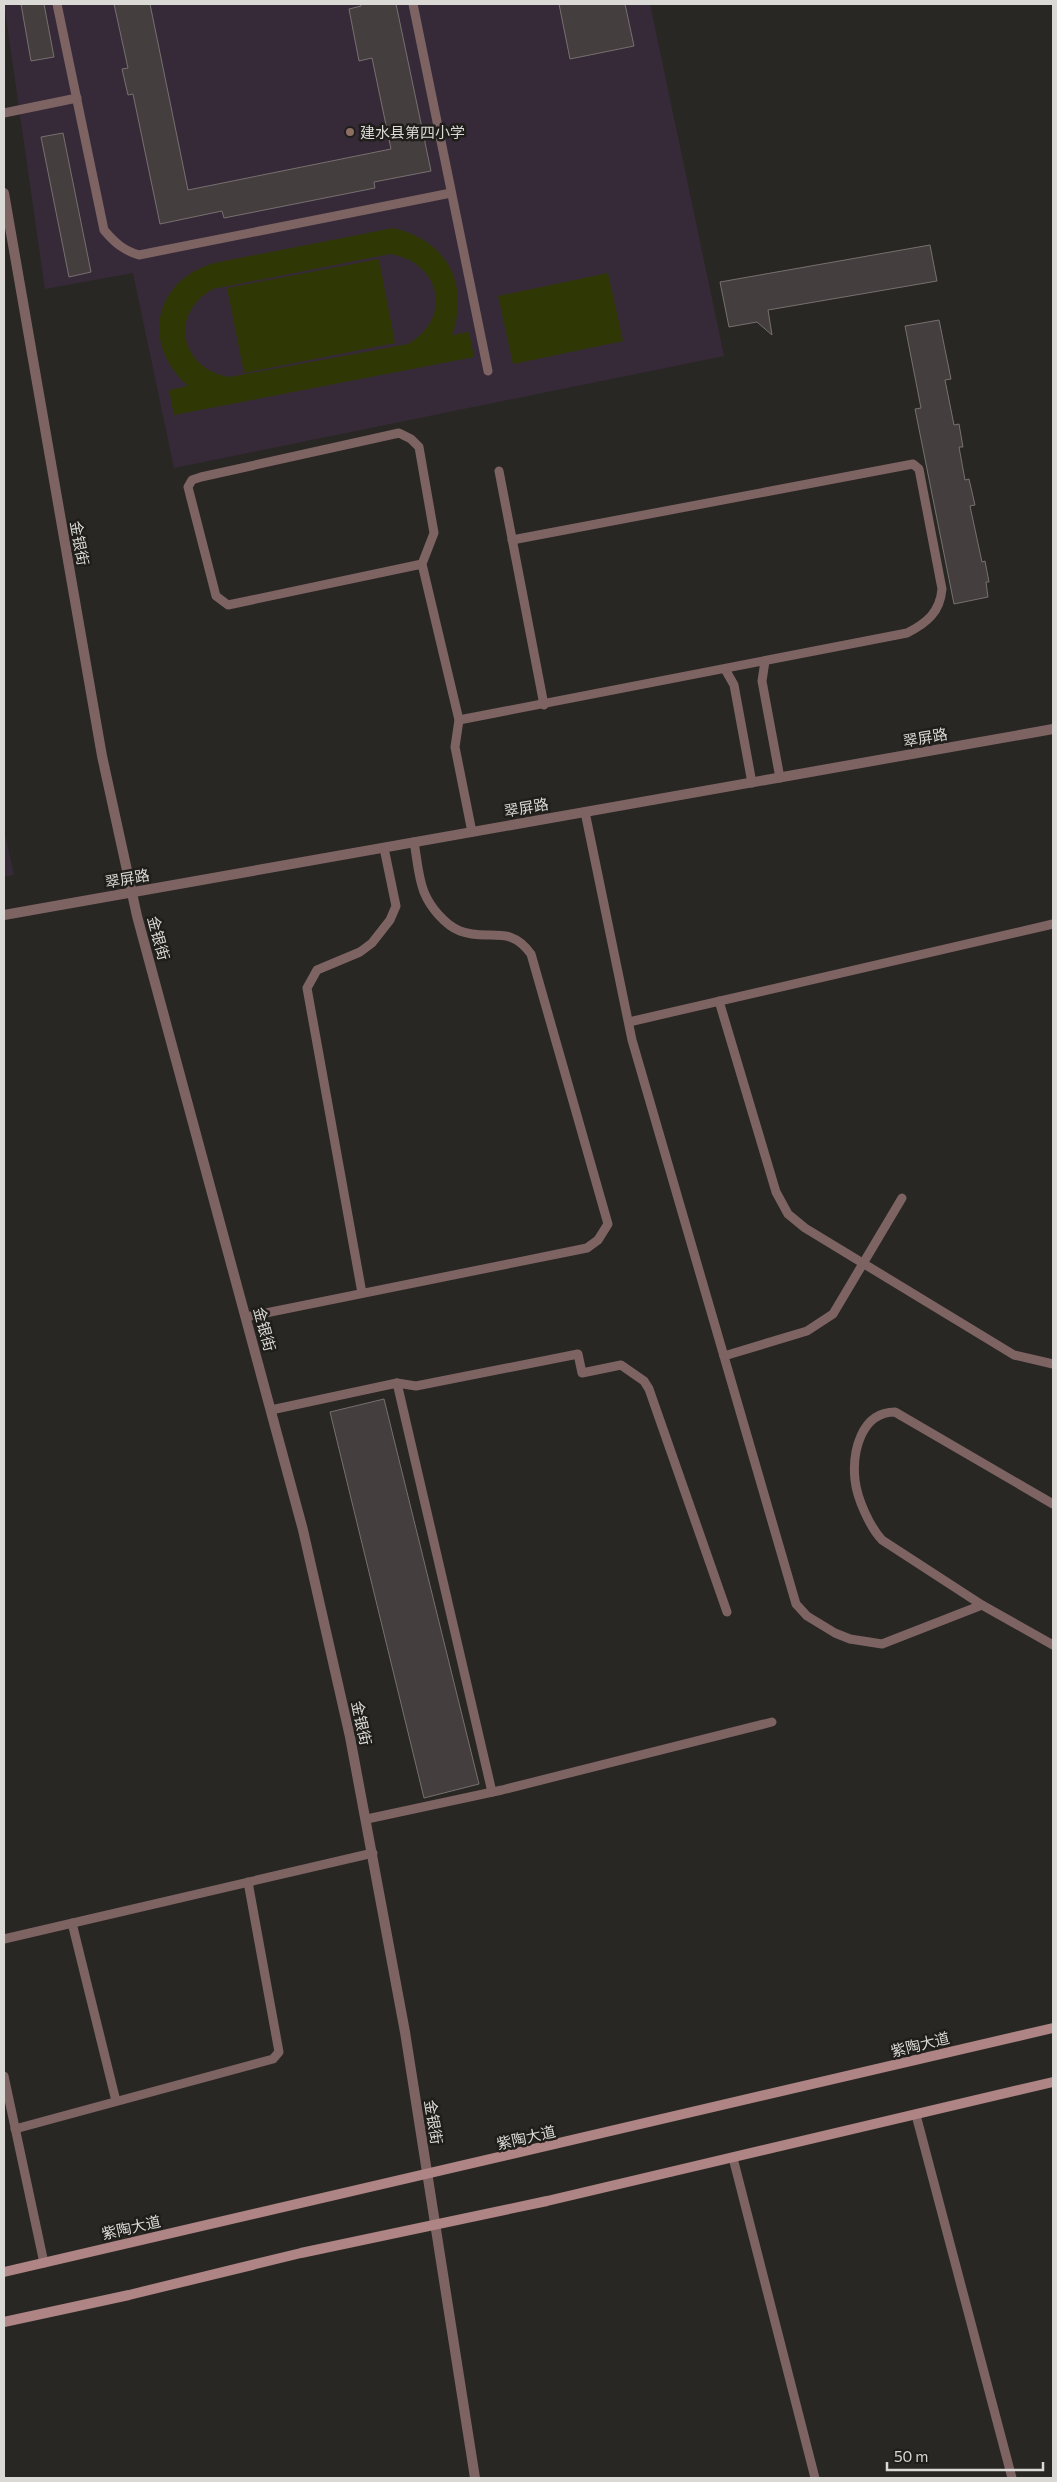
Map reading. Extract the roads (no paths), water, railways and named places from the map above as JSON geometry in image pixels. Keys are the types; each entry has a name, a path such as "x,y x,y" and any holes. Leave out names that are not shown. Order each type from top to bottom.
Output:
{"main road":[{"name":"紫陶大道","path":"4,2272 1053,2028"},
{"path":"4,2322 129,2295 301,2253 733,2158 1053,2082"}],"street":[{"name":"金银街","path":"4,192 102,756 132,892 316,1583 367,1819 428,2174 475,2478"},
{"name":"翠屏路","path":"4,915 1053,730"}],"lane":[{"path":"57,4 104,230 116,245 139,255 451,193"},
{"path":"413,4 488,370"},
{"path":"4,113 76,98"},
{"path":"422,564 228,605 216,596 188,487 192,480 201,477 399,433 411,439 419,447 434,533 422,564 459,720 455,746 472,832"},
{"path":"459,720 907,633 923,626 936,612 941,603 942,590 920,469 913,464 512,540"},
{"path":"499,471 544,705"},
{"path":"765,661 762,681 780,778"},
{"path":"725,669 734,685 752,783"},
{"path":"586,812 629,1022 796,1604 807,1616 835,1634 858,1641 882,1644 982,1605"},
{"path":"246,1316 587,1248 598,1240 608,1224 531,954 526,947 513,938 461,932 436,912 423,891 414,842"},
{"path":"362,1293 308,988 317,970 360,952 372,943 390,920 396,906 384,848"},
{"path":"629,1022 1053,924"},
{"path":"719,1001 781,1204 796,1222 1014,1355 1053,1364"},
{"path":"724,1356 807,1330 825,1321 833,1314 902,1198"},
{"path":"271,1410 398,1383 416,1386 578,1354 582,1373 621,1365 650,1389 727,1612"},
{"path":"398,1383 492,1792"},
{"path":"1053,1504 895,1412 878,1414 867,1423 863,1430 856,1459 855,1481 873,1530 882,1540 982,1605 1053,1645"},
{"path":"367,1819 492,1792 772,1722"},
{"path":"4,1939 373,1853"},
{"path":"15,2129 273,2059 279,2052 248,1882"},
{"path":"72,1923 116,2102"},
{"path":"4,2076 44,2263"},
{"path":"916,2115 1012,2478"},
{"path":"733,2158 815,2478"}],"place":[{"name":"建水县第四小学","path":"350,132"}]}
